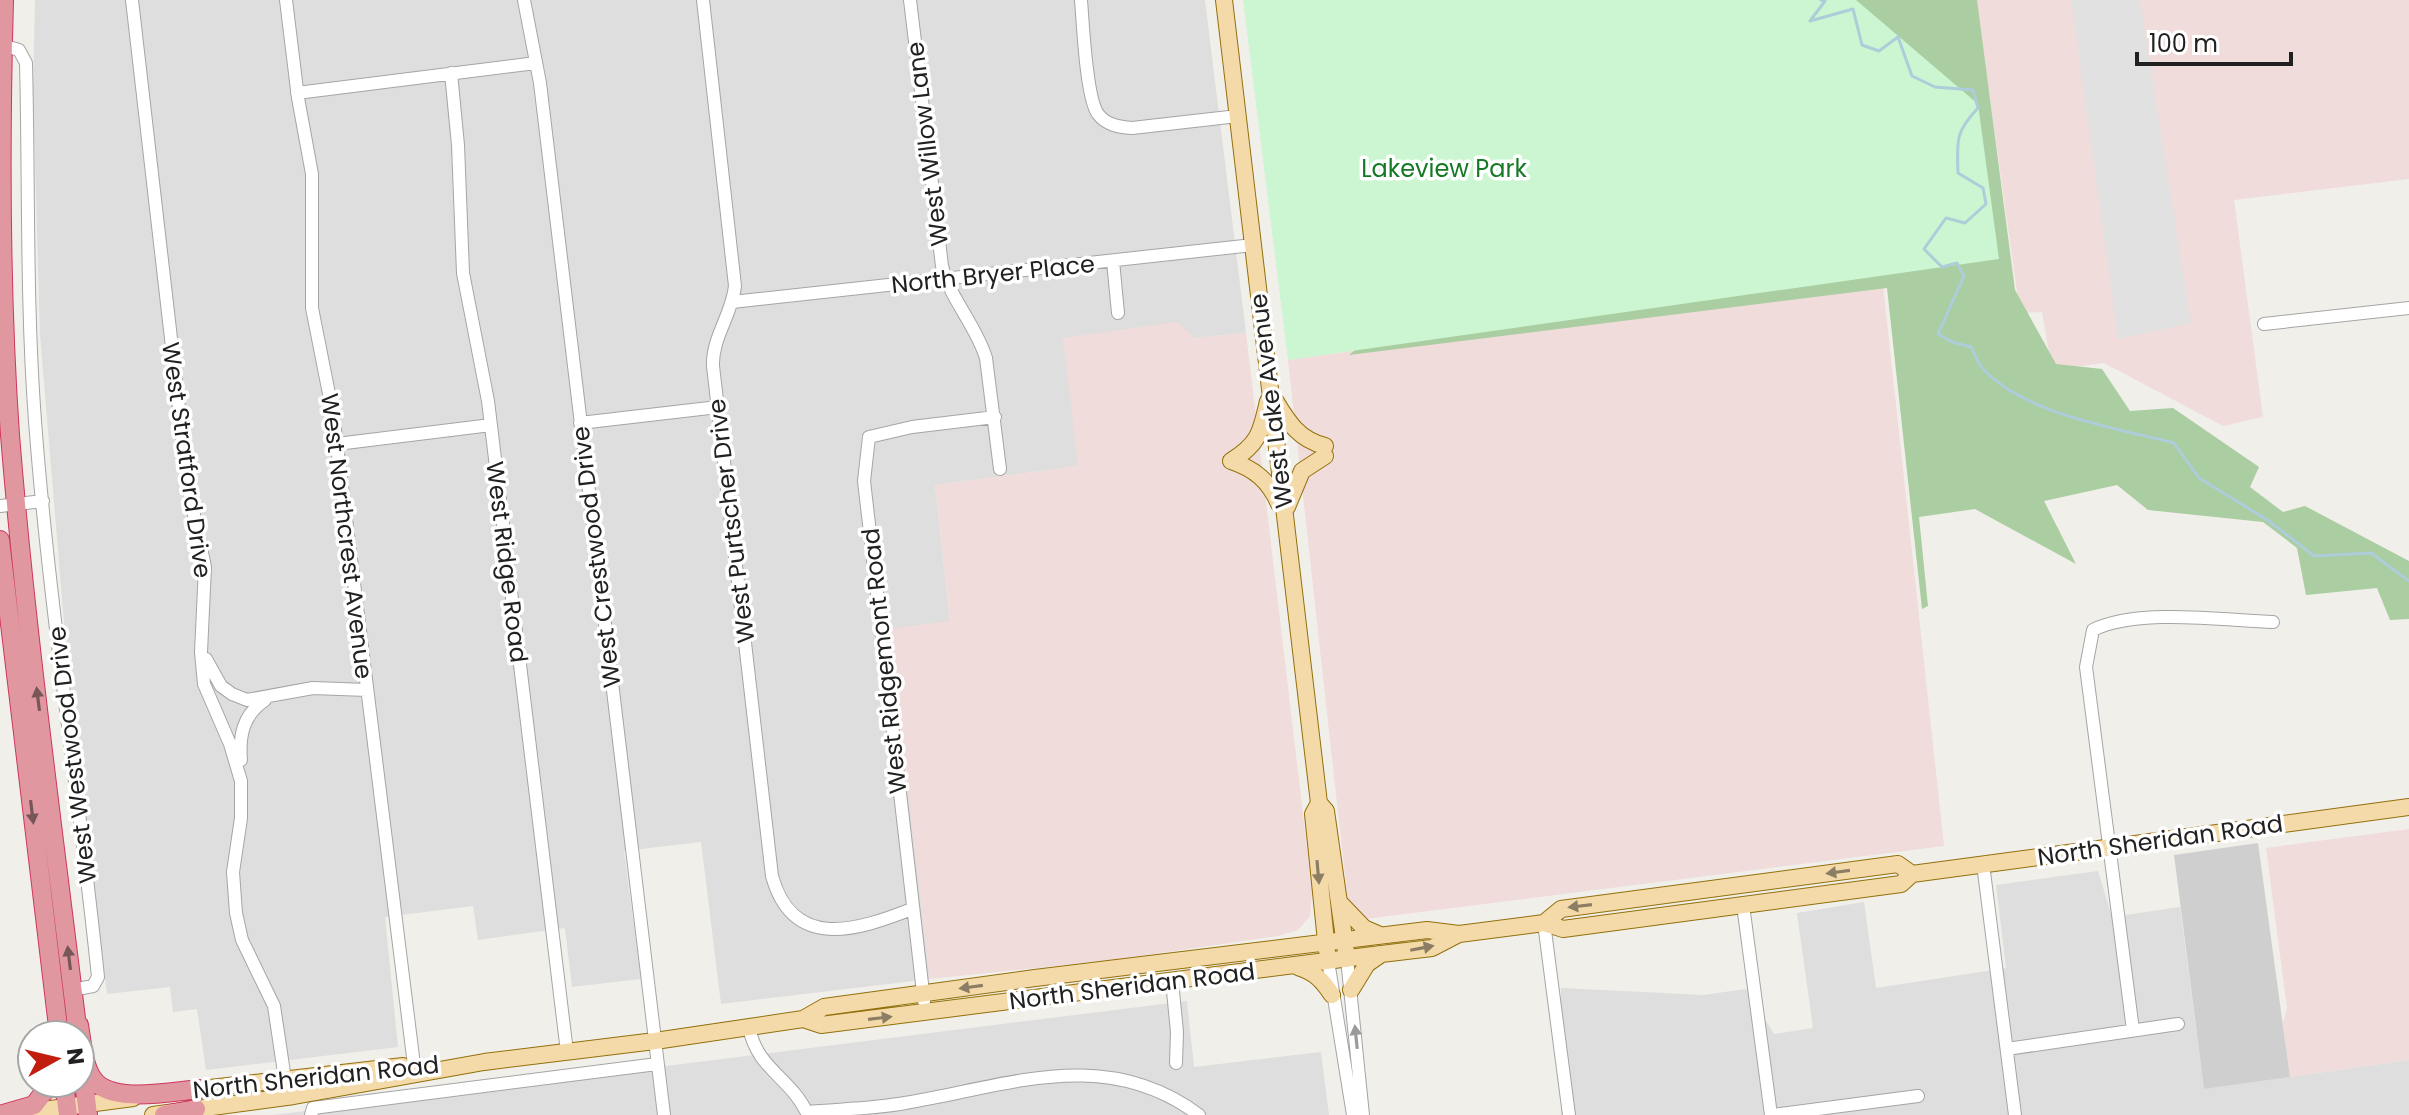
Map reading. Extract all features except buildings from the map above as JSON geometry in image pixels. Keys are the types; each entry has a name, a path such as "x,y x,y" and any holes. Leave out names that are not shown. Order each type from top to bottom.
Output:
{"highway":[{"path":"6,0 1,122 8,506 76,1019"},
{"path":"0,540 56,1019"},
{"path":"72,990 88,1069 102,1088 120,1094 201,1089"},
{"path":"3,1115 34,1105 39,1099"},
{"path":"164,1115 196,1109"}],"main road":[{"name":"West Lake Avenue","path":"1224,0 1319,803 1326,811 1347,959"},
{"path":"1270,392 1287,421 1301,437 1325,451 1302,471 1285,517"},
{"path":"1270,392 1257,439 1249,451 1231,461 1247,466 1262,477 1274,493 1285,517"},
{"name":"West Lake Avenue","path":"1319,803 1313,814 1328,961"},
{"name":"North Sheridan Road","path":"3,1115 77,1110 309,1075 414,1069 655,1041 803,1019 824,1007 1427,930 1459,934 1544,923 1563,929 1901,884 1912,874 2409,807"},
{"name":"North Sheridan Road","path":"1544,923 1561,909 1898,864 1912,874"},
{"path":"1698,911 1714,899 1738,892 1744,885 1762,895 1787,899"},
{"path":"1340,903 1364,928 1381,936"},
{"path":"1290,947 1310,931 1322,912"},
{"name":"North Sheridan Road","path":"803,1019 821,1025 1432,948 1459,934"},
{"path":"1351,990 1367,964 1381,954"},
{"path":"1172,981 1176,972 1201,967 1215,956"},
{"path":"1292,966 1310,970 1323,981 1332,995"},
{"path":"970,1007 995,995 1026,989 1032,986 1035,978 1040,984 1053,987 1083,984 1109,989"},
{"name":"North Sheridan Road","path":"153,1115 287,1097 312,1108 414,1069"}],"street":[{"name":"West Stratford Drive","path":"132,0 188,486 204,560 204,684 234,754 241,787 241,818 233,872 236,913 242,940 274,1006 287,1097"},
{"name":"West Northcrest Avenue","path":"286,0 297,93 312,174 312,308 330,392 337,444 414,1069"},
{"name":"West Crestwood Drive","path":"524,0 536,63 664,1115"},
{"name":"West Purtscher Drive","path":"703,0 734,280 732,302 713,352 771,867 777,890 790,910 814,926 835,931 866,926 912,909"},
{"name":"West Willow Lane","path":"910,0 933,202 946,280 984,351 1000,469"},
{"path":"1081,0 1094,106 1104,120 1116,126 1132,128 1238,116"},
{"name":"West Westwood Drive","path":"4,45 19,50 26,66 26,223 30,327 43,501 98,977 93,986 72,990"},
{"path":"297,93 536,63"},
{"name":"West Ridge Road","path":"451,73 458,145 461,258 491,425 567,1052"},
{"name":"North Bryer Place","path":"732,302 1253,245"},
{"path":"1113,261 1118,313"},
{"path":"2264,324 2409,308"},
{"path":"580,423 718,407"},
{"name":"West Ridgemont Road","path":"926,1012 864,481 869,437 912,427 995,417"},
{"path":"337,444 491,425"},
{"path":"8,506 43,501"},
{"path":"2133,1030 2086,667 2093,630 2111,622 2138,617 2273,622"},
{"path":"202,632 207,662 224,689 247,700 321,687 367,690"},
{"path":"241,787 240,743 243,726 252,710 275,696"},
{"path":"1983,864 2015,1115"},
{"path":"1743,905 1772,1115 1918,1096"},
{"path":"1544,923 1569,1115"},
{"name":"West Lake Avenue","path":"1347,959 1363,1115"},
{"name":"West Lake Avenue","path":"1328,961 1353,1115"},
{"path":"1172,981 1177,1032 1176,1063"},
{"path":"2007,1049 2178,1024"},
{"path":"749,1027 756,1052 798,1095 808,1113 903,1110 1030,1079 1068,1074 1113,1077 1169,1096 1199,1115"},
{"path":"309,1075 312,1108 657,1064"},
{"path":"1169,1096 1174,1082"}],"shaded area":[{"path":"35,0 1205,0 1246,333 1195,338 1078,466 935,485 950,622 890,630 930,979 721,1004 701,842 624,851 641,979 572,987 565,928 478,940 473,906 385,917 398,1047 206,1070 197,1009 173,1012 170,987 107,994 71,706 40,335 33,91"},
{"path":"1976,0 2409,0 2409,179 2234,200 2263,417 2223,426 2104,363 2052,370 2042,312 2020,313"},
{"path":"2071,0 2140,0 2191,323 2118,339"},
{"path":"1882,276 1944,846 1350,921 1288,360"},
{"path":"1177,322 1195,338 1246,333 1312,890 1310,916 1298,930 1278,936 1113,960 930,979 889,629 950,621 935,485 1078,466 1063,338"},
{"path":"2409,829 2409,1060 2290,1077 2283,1023 2287,1008 2266,848"},
{"path":"2258,843 2290,1077 2204,1089 2174,855"},
{"path":"2098,871 2112,917 2180,907 2204,1089 2409,1060 2409,1115 1561,1115 1561,988 1703,995 1746,989 1774,1034 1813,1028 1797,913 1864,902 1876,988 2006,968 1996,885"},
{"path":"1187,1001 1194,1067 1321,1052 1329,1115 273,1115"}],"green space":[{"name":"Lakeview Park","path":"1243,0 1856,0 1978,104 1999,259 1288,360"},
{"path":"1700,0 1977,0 2015,290 2056,364 2102,369 2130,411 2173,408 2259,467 2250,487 2283,512 2305,506 2409,561 2409,619 2390,620 2377,588 2306,595 2297,548 2263,522 2148,510 2117,485 2044,501 2076,564 1975,509 1919,517 1928,606 1922,609 1887,288 1349,355 1394,318"}],"waterway":[{"path":"1821,0 1825,1 1810,21 1853,9 1862,45 1879,51 1898,37 1912,76 1935,87 1973,90 1978,108 1961,131 1957,153 1958,173 1983,188 1986,204 1965,223 1946,218 1924,249 1942,267 1957,263 1964,276 1938,334 1971,347 1983,369 2022,397 2072,417 2174,443 2199,478 2269,521 2314,556 2371,553 2409,581"}]}
